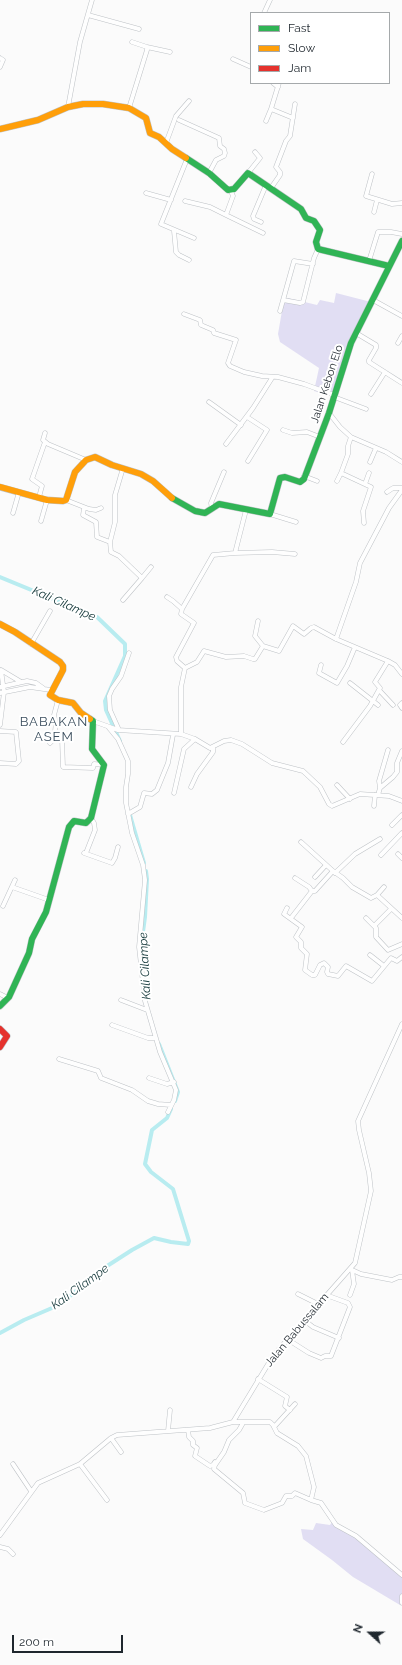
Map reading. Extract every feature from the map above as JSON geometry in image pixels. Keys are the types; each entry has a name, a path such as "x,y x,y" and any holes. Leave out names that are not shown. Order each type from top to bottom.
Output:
{"street":[{"path":"68,107 80,42 92,0"},
{"path":"264,12 270,0"},
{"path":"88,15 140,29"},
{"path":"132,42 170,52"},
{"path":"129,108 147,47"},
{"path":"0,58 3,60 0,68"},
{"path":"233,59 250,67"},
{"path":"266,121 279,85"},
{"path":"166,143 176,116 189,100"},
{"path":"0,129 38,120 68,107 94,103 120,105 129,108 142,114 148,122 148,129 150,133 209,173 231,191 233,196 226,215"},
{"path":"261,222 254,219 253,216 269,186 280,175 280,172 276,167 286,141 290,136 295,104"},
{"path":"271,109 293,118"},
{"path":"179,120 219,138 220,146 224,149 225,153 224,156 216,160 209,173"},
{"path":"231,191 234,190 260,158 255,152"},
{"path":"187,159 161,224 174,231 194,238"},
{"path":"248,173 301,209 306,218 316,223 320,230 316,242 318,250 303,302 300,303 283,300"},
{"path":"372,174 365,196 392,204 402,203"},
{"path":"146,194 171,200"},
{"path":"374,212 377,200"},
{"path":"185,201 210,206 263,233"},
{"path":"174,231 176,252 189,260"},
{"path":"369,261 378,232 402,234"},
{"name":"Jalan Kebon Elo","path":"304,476 329,413 356,333 402,241"},
{"path":"318,250 389,266"},
{"path":"280,311 294,260 313,264"},
{"path":"373,300 402,316"},
{"path":"184,314 200,320 201,325 213,330 214,333 236,340 228,363 230,366 244,372 304,384 366,409"},
{"path":"356,333 376,345 376,348 368,361 402,383"},
{"path":"398,343 402,336"},
{"path":"371,394 385,372"},
{"path":"226,444 247,417 272,378"},
{"path":"209,402 241,425"},
{"path":"329,413 340,427 351,437 386,452 402,462"},
{"path":"247,417 267,430 248,461"},
{"path":"283,430 292,433 307,432 320,437"},
{"path":"39,497 42,486 32,479 45,442 43,438 46,433"},
{"path":"337,481 348,454 348,446 351,437"},
{"path":"45,442 86,460"},
{"path":"370,462 376,448"},
{"path":"66,500 75,472 86,460 95,457 148,477 162,492 189,509 205,513 219,504 270,514 296,522"},
{"path":"123,468 115,495 115,522 110,542 111,552 119,556 142,578"},
{"path":"212,509 211,503 224,472"},
{"path":"341,473 371,488 363,512 364,523"},
{"path":"365,484 369,473"},
{"path":"270,514 280,479 285,478 301,482 304,476 317,481"},
{"path":"0,487 47,500 66,500 84,508 96,510 101,508"},
{"path":"336,639 363,557 389,508 402,489 393,488 387,492"},
{"path":"14,513 19,492"},
{"path":"41,521 47,500"},
{"path":"84,508 84,515 96,522 97,537 110,542"},
{"path":"236,553 246,510"},
{"path":"185,668 178,663 176,656 194,622 181,614 182,609 213,555 272,552 295,554"},
{"path":"123,600 151,567"},
{"path":"167,597 182,609"},
{"path":"31,644 50,611"},
{"path":"258,621 255,636 262,646 279,651 292,626 304,634 314,627 336,639 388,661 395,665 402,674"},
{"path":"0,624 15,632 60,662 64,667 51,690 51,696 58,700 73,703 81,713 92,721 119,730 173,735 180,734 195,739 210,748 213,748 213,752 197,774 191,787"},
{"path":"185,668 197,662 204,651 226,657 244,656 254,660 262,646"},
{"path":"321,665 319,673 337,683 347,666 355,647"},
{"path":"119,730 110,710 109,696 112,688 121,676 129,652"},
{"path":"388,661 375,682 380,686 379,690 393,705"},
{"path":"180,734 181,687 185,668"},
{"path":"0,669 21,682"},
{"path":"0,669 2,687 0,725"},
{"path":"2,687 31,681 43,688"},
{"path":"350,683 378,706"},
{"path":"2,693 30,687 51,690"},
{"path":"344,742 379,690"},
{"path":"50,743 54,739 56,723 54,716 58,700"},
{"path":"402,703 400,705 402,708"},
{"path":"92,721 92,749 104,765"},
{"path":"111,728 128,761 126,792 134,841 143,865 145,880 139,947 145,1001 160,1052 174,1082 176,1092 168,1112"},
{"path":"0,731 16,732 19,761 16,764 0,763"},
{"path":"130,813 140,807 144,793 152,794 158,787 168,763 173,735"},
{"path":"54,739 62,739 63,767 92,768 94,764 104,765"},
{"path":"174,793 184,749 195,739"},
{"path":"210,748 224,740 231,740 242,744 272,763 302,770 320,787 330,806 334,806 360,794 389,796 402,800"},
{"path":"380,788 379,781 388,750"},
{"path":"374,806 376,795 380,788 397,772 397,763 402,751"},
{"path":"0,1006 8,998 26,958 32,939 42,921 50,900 69,827 73,821 86,823 91,818 104,765"},
{"path":"397,772 402,775"},
{"path":"337,785 350,799"},
{"path":"392,825 402,815"},
{"path":"91,818 94,823 95,830 85,853 112,863 118,847"},
{"path":"381,855 402,833"},
{"path":"291,918 312,891 315,891 355,854 380,839"},
{"path":"301,842 334,872 356,889 371,898 377,895 384,887"},
{"path":"398,854 402,858"},
{"path":"315,877 326,865"},
{"path":"295,878 309,887 312,891"},
{"path":"3,906 15,880"},
{"path":"12,887 33,896 50,900"},
{"path":"377,895 402,918"},
{"path":"287,908 284,914 302,927 296,937 300,941 300,948 307,954 306,970 311,974 315,975 320,965 324,963 328,967 328,974 338,976 346,966 372,981 391,958 397,960 402,957"},
{"path":"376,924 391,909"},
{"path":"366,918 376,928 376,937 388,950 402,944"},
{"path":"370,955 384,966"},
{"path":"0,994 8,998"},
{"path":"121,1000 148,1010"},
{"name":"Jalan Babussalam","path":"233,1422 266,1365 326,1295 351,1270 356,1260 371,1191 369,1173 358,1121 402,1024"},
{"path":"112,1025 148,1038 156,1038"},
{"path":"0,1029 8,1036 0,1047"},
{"path":"59,1059 96,1070 99,1072 101,1078 132,1090 148,1101 158,1104 171,1105"},
{"path":"149,1078 167,1084 174,1082"},
{"path":"351,1270 361,1274 392,1280 402,1277"},
{"path":"350,1295 354,1284 351,1270"},
{"path":"298,1294 318,1304"},
{"path":"287,1339 321,1358 331,1356 350,1310 350,1305 326,1295"},
{"path":"304,1320 315,1328 339,1338"},
{"path":"258,1379 287,1397 285,1406 290,1410"},
{"path":"274,1427 295,1404"},
{"path":"168,1431 170,1410"},
{"path":"0,1535 38,1483 80,1464 111,1438 121,1433 210,1428 233,1422 270,1422 277,1433 298,1446 306,1456 314,1487 311,1500"},
{"path":"243,1423 239,1430 229,1440 225,1450 215,1466 215,1470 243,1493 245,1503 264,1510 282,1503 286,1496 292,1496 295,1493 321,1504 336,1524 356,1536 402,1576"},
{"path":"188,1430 189,1437 193,1441 193,1445 197,1448 195,1454 197,1457 211,1466 219,1455"},
{"path":"111,1438 121,1452"},
{"path":"13,1464 31,1491"},
{"path":"80,1464 108,1500"},
{"path":"0,1547 8,1549 13,1554"},
{"path":"402,1596 402,1603"}],"shaded area":[{"path":"336,293 371,302 364,316 333,397 314,391 319,368 280,342 278,334 283,305 288,298 317,305 320,300 334,303"},
{"path":"334,1519 338,1524 358,1536 402,1573 402,1602 400,1605 353,1577 303,1539 301,1529 313,1530 316,1523 330,1525"}],"waterway":[{"name":"Kali Cilampe","path":"0,577 97,617 125,644 125,656 105,701 106,710 120,741"},
{"name":"Kali Cilampe","path":"130,815 144,863"},
{"name":"Kali Cilampe","path":"143,966 142,939 145,917 146,871"},
{"name":"Kali Cilampe","path":"159,1044 178,1092 175,1101"},
{"name":"Kali Cilampe","path":"0,1333 24,1320 59,1305 104,1268 154,1238 188,1244 189,1241 173,1189 151,1172 145,1164 152,1130 167,1118 171,1109"}],"traffic: fast":[{"path":"186,158 209,173 228,190 234,189 248,173 301,209 306,218 314,221 320,230 316,242 318,249 389,266"},
{"path":"172,498 195,511 205,513 219,504 270,514 280,478 285,477 300,482 304,479 329,413 351,343 402,241"},
{"path":"0,1006 9,997 29,953 32,939 46,912 69,827 74,821 86,823 91,818 104,765 92,749 93,721 90,719"}],"traffic: slow":[{"path":"0,129 38,120 68,107 83,104 103,104 129,108 146,118 150,133 159,137 172,149 186,158"},
{"path":"0,487 47,500 63,501 66,500 75,472 86,460 95,457 112,465 141,474 153,481 172,498"},
{"path":"0,624 15,632 60,662 63,666 63,670 50,695 58,700 73,703 81,713 90,719"}],"traffic: jam":[{"path":"0,1029 7,1036 0,1047"}],"district":[{"name":"BABAKAN ASEM","path":"54,730"}]}
